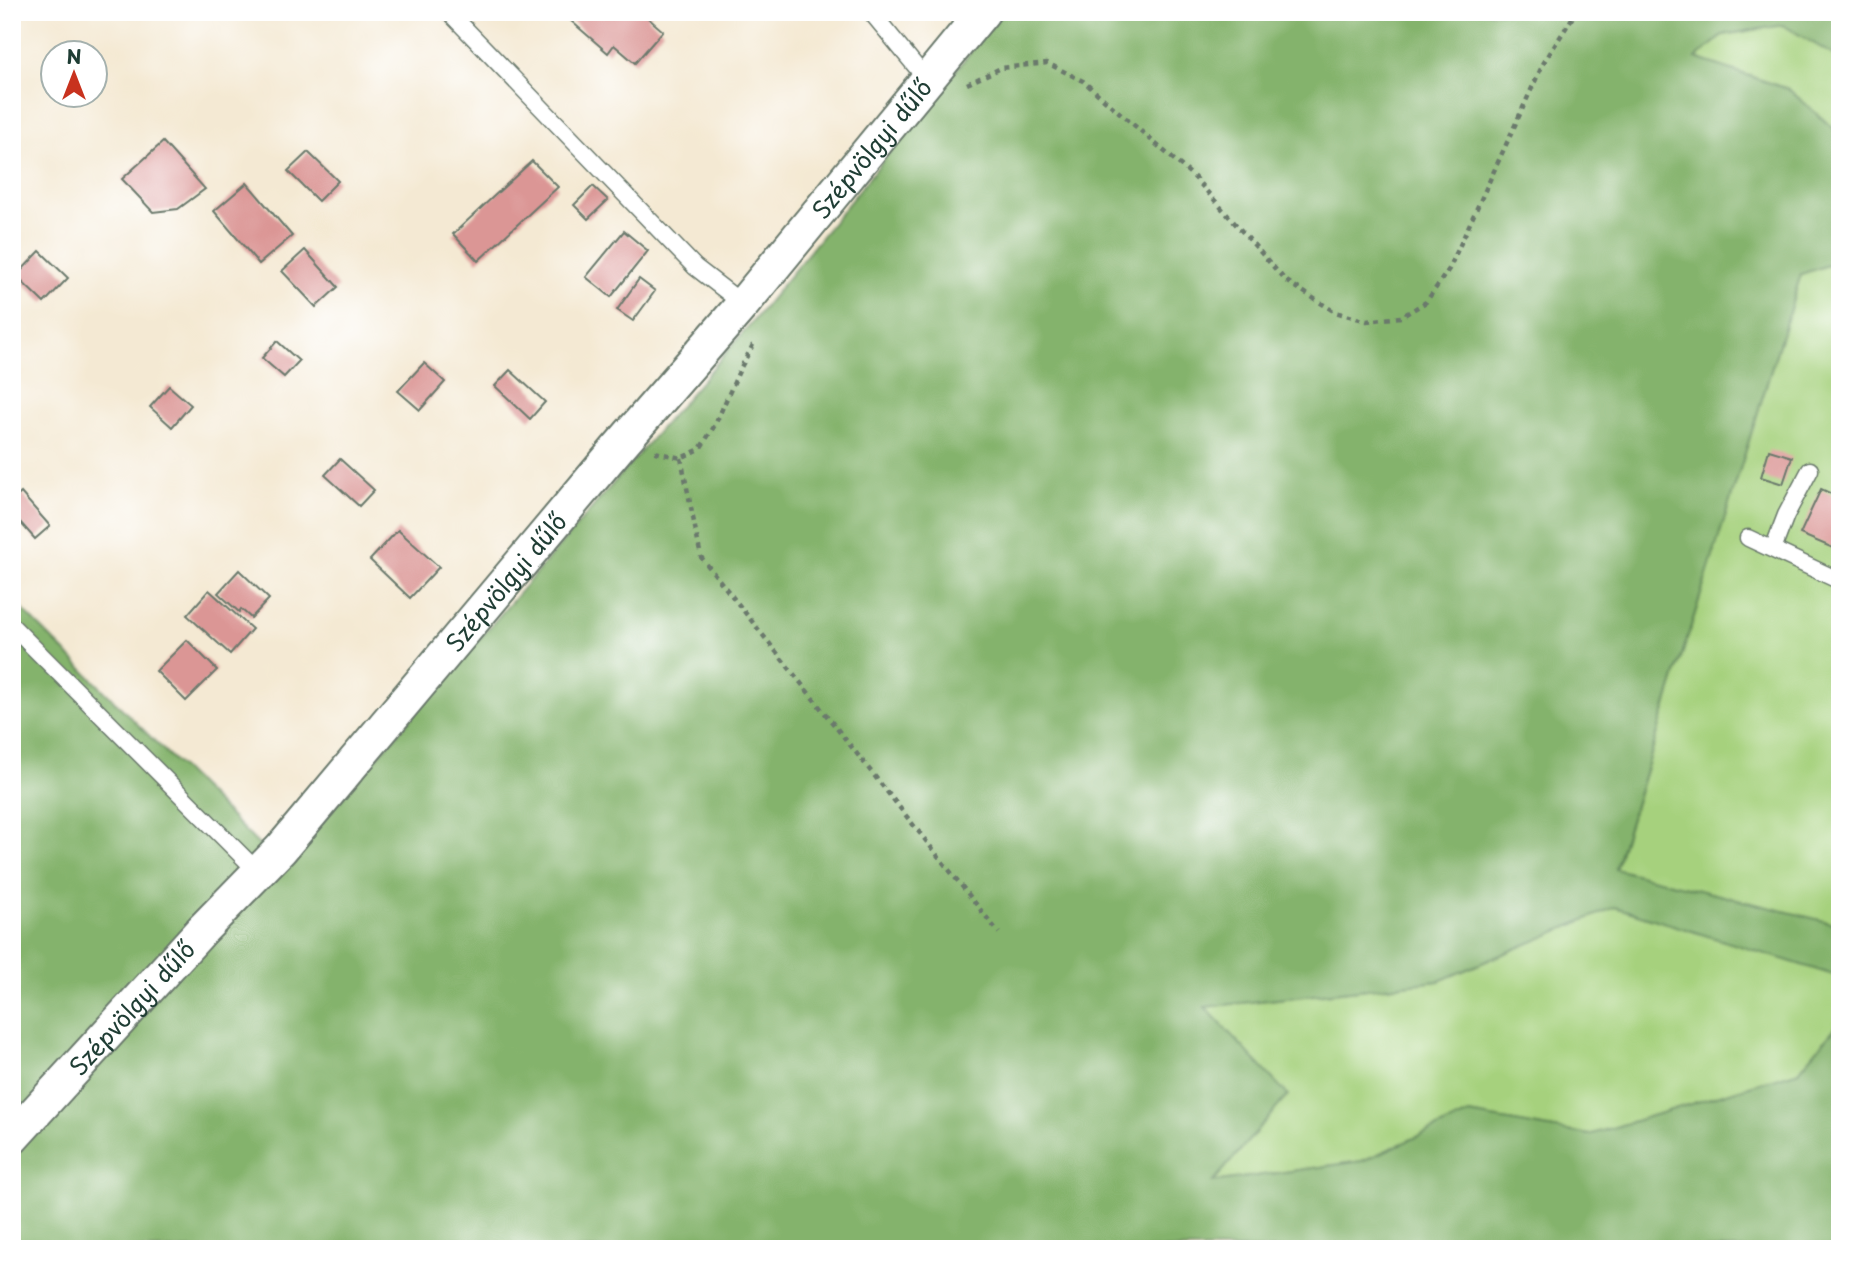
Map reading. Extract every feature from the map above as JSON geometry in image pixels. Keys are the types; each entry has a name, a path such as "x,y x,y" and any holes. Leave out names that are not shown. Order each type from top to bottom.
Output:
{"street":[{"name":"Szépvölgyi dűlő","path":"12,1138 257,871 281,849 616,450 743,304 983,12"}],"lane":[{"path":"449,12 695,267 743,304"},
{"path":"871,12 927,80"},
{"path":"1773,549 1786,515 1810,471"},
{"path":"1748,538 1840,581"},
{"path":"12,626 257,871"}],"path":[{"path":"964,85 1001,68 1047,63 1083,81 1194,177 1285,280 1335,312 1367,321 1401,317 1426,302 1449,269 1543,64 1576,12"},
{"path":"616,450 632,448 681,458 700,449 715,425 756,340"},
{"path":"681,458 701,557 999,933"}],"green space":[{"path":"1003,12 1840,12 1840,59 1783,25 1723,35 1696,58 1788,89 1840,134 1840,261 1801,274 1615,869 1840,925 1840,977 1615,907 1439,981 1205,1007 1288,1095 1213,1182 1362,1161 1469,1114 1589,1135 1799,1071 1840,1022 1840,1249 12,1249 12,599 282,868 754,320"},
{"path":"1783,25 1840,59 1840,134 1788,89 1695,59 1723,35"},
{"path":"1840,261 1840,925 1615,870 1801,274"},
{"path":"1615,907 1840,977 1840,1022 1799,1071 1589,1135 1469,1114 1362,1161 1212,1182 1205,1007 1439,981"}],"building":[{"path":"579,12 653,12 648,18 663,31 635,63 614,45 608,53 571,21"},
{"path":"163,142 205,189 178,209 153,212 122,179"},
{"path":"308,152 338,181 318,201 288,171"},
{"path":"532,161 558,187 478,261 453,234"},
{"path":"247,183 292,236 259,264 214,211"},
{"path":"593,186 608,200 588,219 574,205"},
{"path":"624,231 648,251 611,297 586,277"},
{"path":"305,250 338,287 316,307 282,271"},
{"path":"40,251 68,278 44,303 16,276"},
{"path":"639,279 655,291 633,321 617,310"},
{"path":"277,341 299,361 284,377 262,358"},
{"path":"424,363 445,382 420,410 398,391"},
{"path":"510,370 545,402 530,419 495,386"},
{"path":"169,386 191,405 172,427 150,407"},
{"path":"1769,450 1792,457 1783,484 1761,477"},
{"path":"340,459 374,490 359,506 325,475"},
{"path":"1821,489 1840,498 1840,551 1800,534"},
{"path":"21,493 50,526 35,539 12,513 12,501"},
{"path":"398,530 439,567 410,598 370,560"},
{"path":"239,570 269,599 251,618 241,609 239,612 218,593"},
{"path":"209,590 252,629 230,654 187,615"},
{"path":"187,640 217,670 186,701 156,671"}]}
